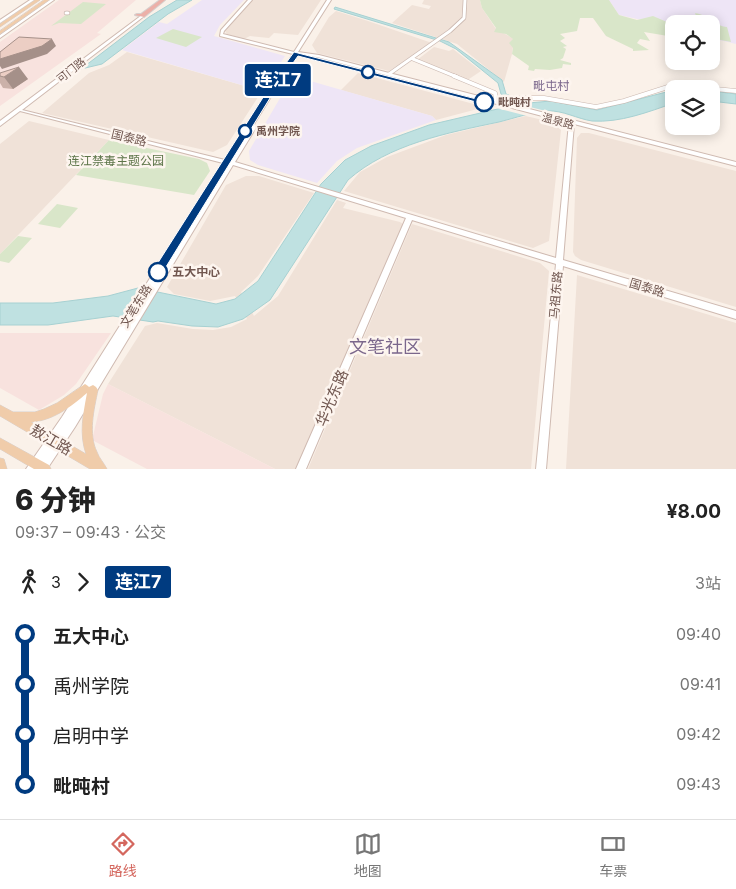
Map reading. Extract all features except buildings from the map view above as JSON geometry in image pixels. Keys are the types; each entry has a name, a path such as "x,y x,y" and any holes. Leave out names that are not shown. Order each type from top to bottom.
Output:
{"highway":[{"path":"139,16 154,0"},
{"path":"139,16 164,0"}],"main road":[{"path":"0,26 38,0"},
{"path":"0,37 47,0"},
{"path":"0,33 52,0"},
{"path":"250,0 221,34 297,54"},
{"name":"文笔东路","path":"39,468 284,77 285,72 330,0"},
{"path":"0,22 30,1"},
{"path":"19,9 24,9"},
{"name":"可门路","path":"0,120 139,16"},
{"name":"可门路","path":"0,124 139,16"},
{"name":"温泉路","path":"297,54 315,56 495,100 541,115 736,165"},
{"name":"温泉路","path":"297,54 504,103"},
{"name":"国泰路","path":"22,111 229,162 736,315"},
{"name":"马祖东路","path":"542,469 558,262 572,123"},
{"name":"华光东路","path":"302,469 410,217"},
{"path":"0,410 25,418 42,416 89,390"},
{"path":"89,390 87,439 92,457 101,469"},
{"name":"敖江路","path":"0,410 101,469"},
{"path":"0,443 39,468"},
{"path":"0,463 1,469"}],"street":[{"path":"389,74 438,41 464,18 465,0"},
{"path":"413,59 492,92 495,100"},
{"path":"504,103 520,98 550,98 596,107 624,101 674,85 736,91"}],"shaded area":[{"path":"59,0 136,0 97,33 101,34 0,106 0,42"},
{"path":"202,0 244,0 220,25 214,36 285,56 262,91 122,50 159,22 167,24"},
{"path":"253,0 321,0 298,35 274,33 269,38 250,36 244,39 227,34 225,31"},
{"path":"424,0 480,0 482,8 496,29 514,39 504,82 457,44 392,23 412,5 429,9 431,6 422,4"},
{"path":"609,0 736,0 736,44 720,40 720,15 665,15 665,25 619,15"},
{"path":"336,11 432,43 389,71 317,53 312,45 329,17"},
{"path":"434,47 449,51 453,49 481,71 466,81 417,60"},
{"path":"127,52 262,91 227,145 213,152 42,113 89,73 109,65"},
{"path":"358,73 485,107 436,120 432,116 341,90"},
{"path":"293,76 432,116 436,120 357,148 337,161 317,183 258,165 250,160 249,151"},
{"path":"526,116 551,122 561,130 549,241 533,248 344,191 360,172 387,157 446,135"},
{"path":"29,121 109,140 0,254 0,144"},
{"path":"581,133 589,133 736,171 736,307 581,260 575,256 573,252 577,138"},
{"path":"246,176 259,176 314,193 258,276 241,292 254,316 278,296 337,200 346,203 343,208 403,224 296,469 275,469 108,384 145,326 157,323 213,330 231,327 247,319 235,296 210,301 174,294 167,287 226,185"},
{"path":"412,224 540,263 549,271 531,469 308,469"},
{"path":"577,275 736,323 736,469 566,469"},
{"path":"0,333 111,333 76,384 64,395 39,410 0,388"},
{"path":"108,384 275,469 147,469 92,440 103,394"}],"green space":[{"path":"480,0 609,0 619,15 637,20 653,16 665,21 665,36 644,32 650,41 640,39 637,43 649,50 633,51 633,49 606,36 593,18 580,18 577,31 560,34 565,38 560,41 567,46 563,47 566,49 563,58 560,60 571,63 571,65 563,64 562,68 550,70 535,69 534,71 528,70 529,66 512,54 513,48 509,43 513,39 506,34 494,32 496,28 482,8"},
{"path":"83,2 106,4 81,24 59,23 51,26"},
{"path":"720,25 727,27 731,42 720,40"},
{"path":"173,29 202,37 186,47 156,38"},
{"name":"连江禁毒主题公园","path":"109,140 199,159 207,163 210,171 194,195 76,175"},
{"path":"57,204 78,208 60,228 38,224"},
{"path":"18,236 32,238 9,263 0,261 0,254"}],"water":[{"path":"177,0 192,0 168,14 102,64 81,69 149,17"},
{"path":"335,7 449,42 502,80 506,94 528,103 551,101 597,110 665,92 665,106 634,116 602,121 587,120 553,111 536,113 439,136 382,157 348,180 270,300 243,319 218,327 153,322 113,316 48,325 0,325 0,303 53,303 108,296 138,288 216,304 235,299 258,281 321,184 345,160 371,146 429,125 519,104 501,94 498,83 456,49 440,41 334,9"},
{"path":"720,92 736,94 736,104 720,102"}],"pier":[{"path":"510,102 550,112 531,117 492,107 512,103"}],"bus line":[{"name":"连江7","path":"158,272 280,77 297,54 484,102"}],"place":[{"name":"毗旽村","path":"484,102"},
{"name":"禹州学院","path":"245,131"},
{"name":"五大中心","path":"158,272"}],"district":[{"name":"毗屯村","path":"551,86"},
{"name":"文笔社区","path":"385,347"}]}
